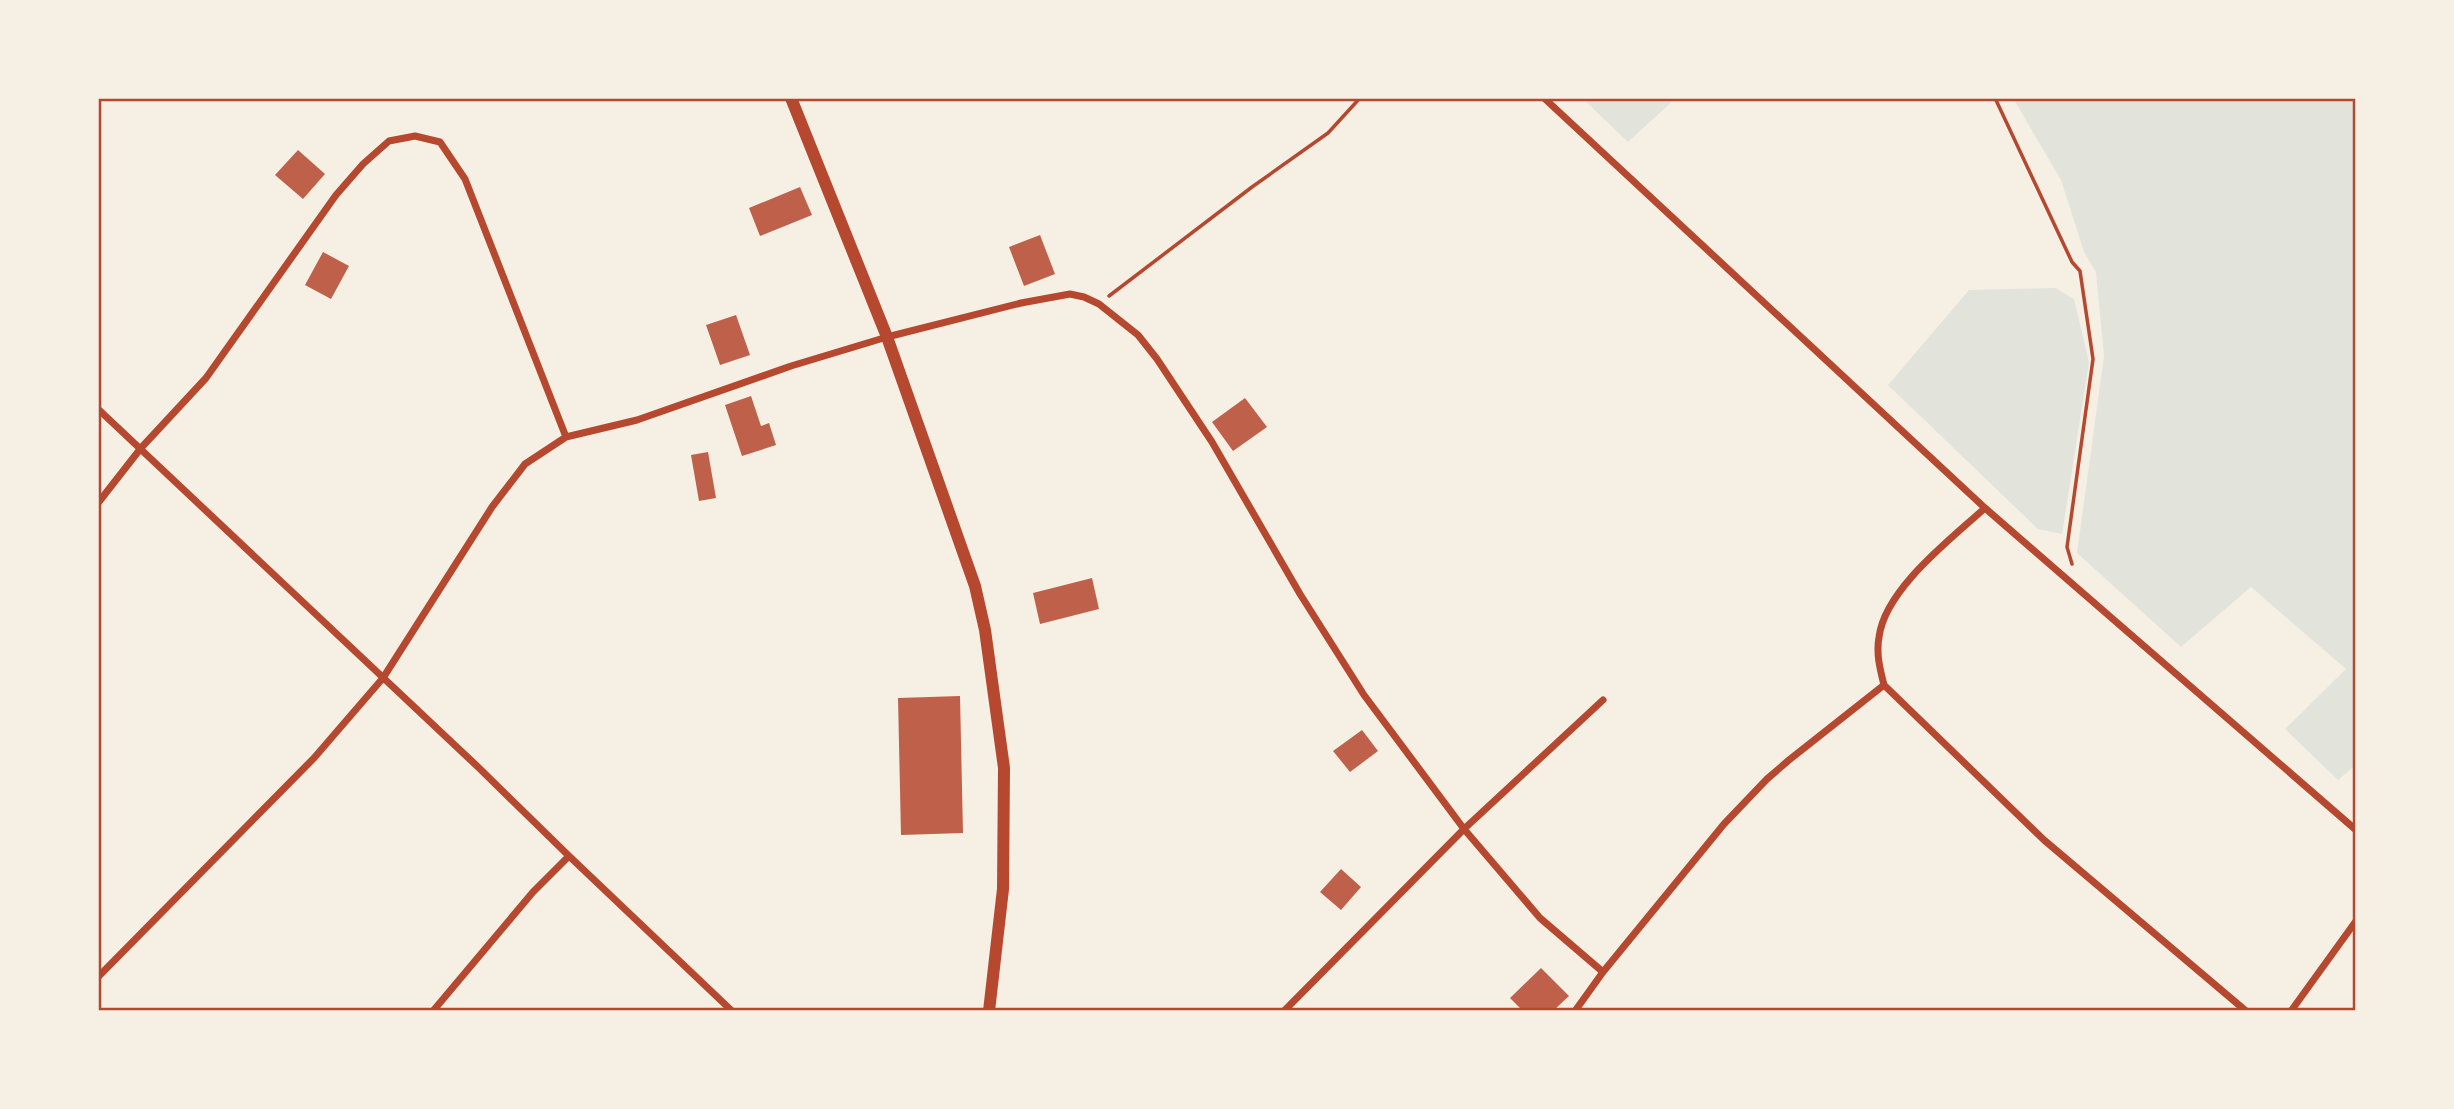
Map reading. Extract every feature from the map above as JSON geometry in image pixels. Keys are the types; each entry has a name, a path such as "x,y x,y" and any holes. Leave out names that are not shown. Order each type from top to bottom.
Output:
{"street":[{"path":"791,98 887,337 975,586 993,681 1004,768 1003,889 989,1011"},
{"path":"1544,98 1985,508 2356,830"},
{"path":"98,503 141,448 206,378 336,195 363,163 389,141 415,136 440,142 465,179 566,437"},
{"path":"98,977 314,758 383,678 492,507 525,464 566,437 637,420 791,366 887,337 1021,303 1070,294 1099,304 1138,335 1157,359 1212,442 1300,594 1364,695 1464,829 1539,918 1603,972"},
{"path":"98,409 732,1011"},
{"path":"1985,508 1920,568 1888,608 1878,638 1878,660 1884,685 2043,840 2246,1011"},
{"path":"1575,1011 1603,972 1724,824 1767,779 1884,685"},
{"path":"1284,1011 1464,829 1603,700"},
{"path":"433,1011 533,892 569,856"},
{"path":"2291,1011 2356,921"}],"path":[{"path":"1099,304 1252,187 1328,133 1360,98"},
{"path":"1995,98 2072,261 2080,271 2093,359 2067,547 2081,589"}],"shaded area":[{"path":"1582,98 1676,98 1628,142"},
{"path":"2013,98 2356,98 2356,765 2338,780 2285,729 2346,669 2251,587 2181,647 2077,553 2104,356 2096,272 2084,252 2061,180"},
{"path":"2056,288 2074,299 2089,362 2062,534 2038,529 1888,385 1969,290"}],"building":[{"path":"298,150 325,174 303,199 275,175"},
{"path":"800,187 812,215 760,236 749,208"},
{"path":"1040,235 1055,274 1024,286 1009,247"},
{"path":"323,252 349,266 331,299 305,285"},
{"path":"736,315 750,355 720,365 706,325"},
{"path":"751,396 761,426 769,423 776,445 742,456 725,405"},
{"path":"1245,398 1267,427 1233,451 1212,422"},
{"path":"708,452 716,498 699,501 691,455"},
{"path":"1092,578 1099,609 1040,624 1033,593"},
{"path":"960,696 963,833 901,835 898,698"},
{"path":"1362,730 1378,751 1350,772 1333,751"},
{"path":"1341,869 1361,887 1341,910 1320,892"},
{"path":"1541,968 1569,996 1553,1011 1523,1011 1510,998"}]}
